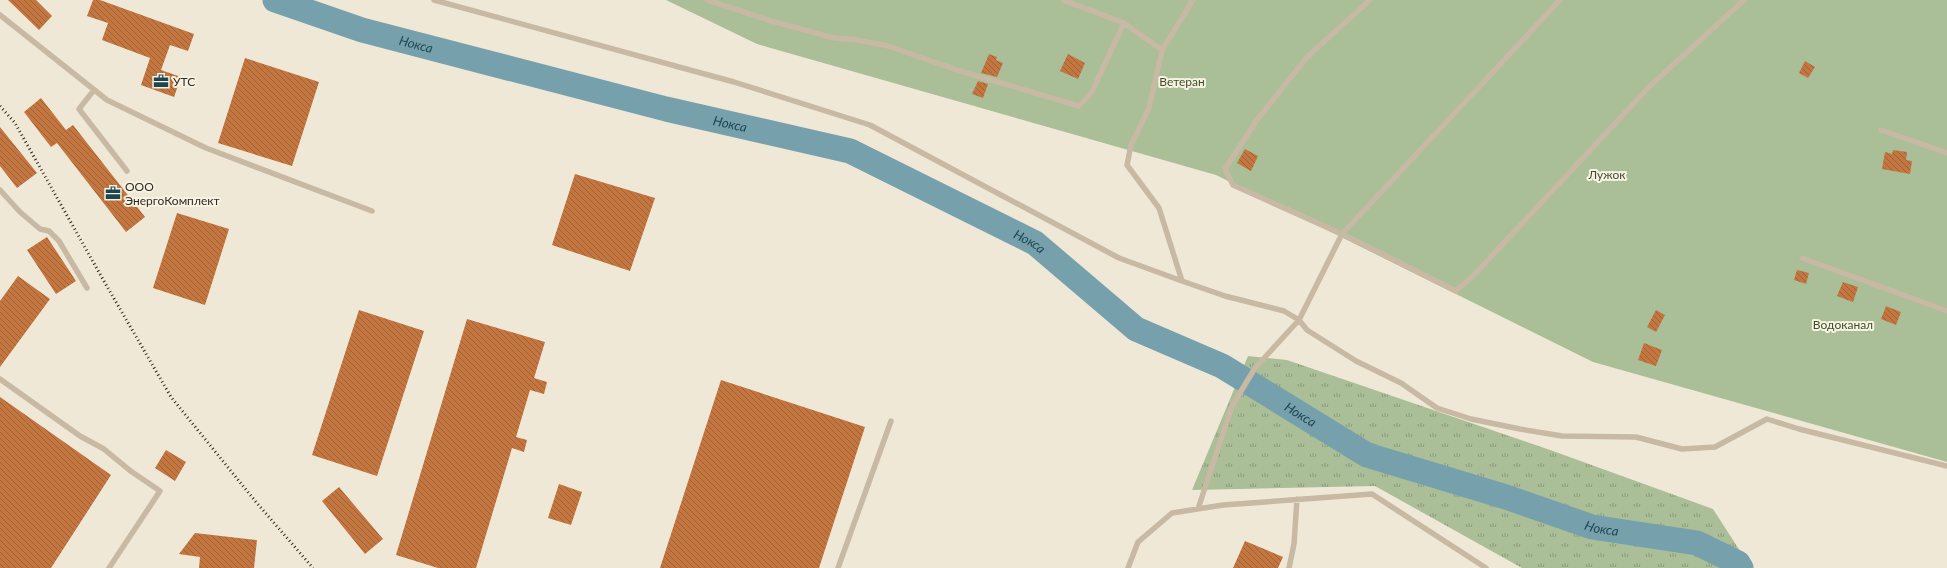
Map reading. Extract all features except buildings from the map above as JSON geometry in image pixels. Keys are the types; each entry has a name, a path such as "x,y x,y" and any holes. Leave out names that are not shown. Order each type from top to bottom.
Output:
{"lane":[{"path":"434,0 734,82 870,125 1119,258 1225,296 1284,311 1299,320 1307,330 1356,361 1401,383 1437,408 1471,419 1562,436 1636,437 1682,449 1715,447 1767,419 1799,429 1947,466"},
{"path":"707,0 768,20 834,38 857,40 888,46 957,70 1079,106 1092,92 1124,23"},
{"path":"1063,0 1124,23 1162,50"},
{"path":"1182,281 1159,208 1127,165 1131,146 1149,108 1162,50 1193,0"},
{"path":"1370,0 1308,57 1257,120 1225,169 1233,185 1342,234 1456,291 1474,275 1649,87 1744,0"},
{"path":"1198,509 1232,406 1255,368 1299,320 1342,234 1560,0"},
{"path":"0,14 107,100 206,148 372,210"},
{"path":"94,90 79,109 128,171"},
{"path":"1881,130 1947,153"},
{"path":"0,190 20,212 40,229 49,231 59,241 87,288"},
{"path":"1802,258 1947,311"},
{"path":"0,378 80,436 104,449 132,472 160,491 109,568"},
{"path":"838,568 891,421"},
{"path":"1128,568 1138,542 1172,513 1297,499 1372,494 1486,568"},
{"path":"1289,568 1294,544 1297,499"}],"green space":[{"path":"666,0 1947,0 1947,462 1593,362 1216,175 757,44"},
{"path":"1248,356 1287,360 1553,451 1713,509 1751,568 1522,568 1375,486 1192,490"}],"waterway":[{"name":"Нокса","path":"275,0 362,30 666,109 850,151 1035,243 1136,329 1222,366 1367,455 1506,497 1592,527 1697,543 1738,563 1741,568"}],"railway":[{"path":"0,106 15,123 171,397 256,502 313,568"}],"place":[{"name":"УТС","path":"161,81"},
{"name":"ООО ЭнергоКомплект","path":"113,193"}],"park label":[{"name":"Ветеран","path":"1182,81"},
{"name":"Лужок","path":"1607,174"},
{"name":"Водоканал","path":"1843,324"}]}
